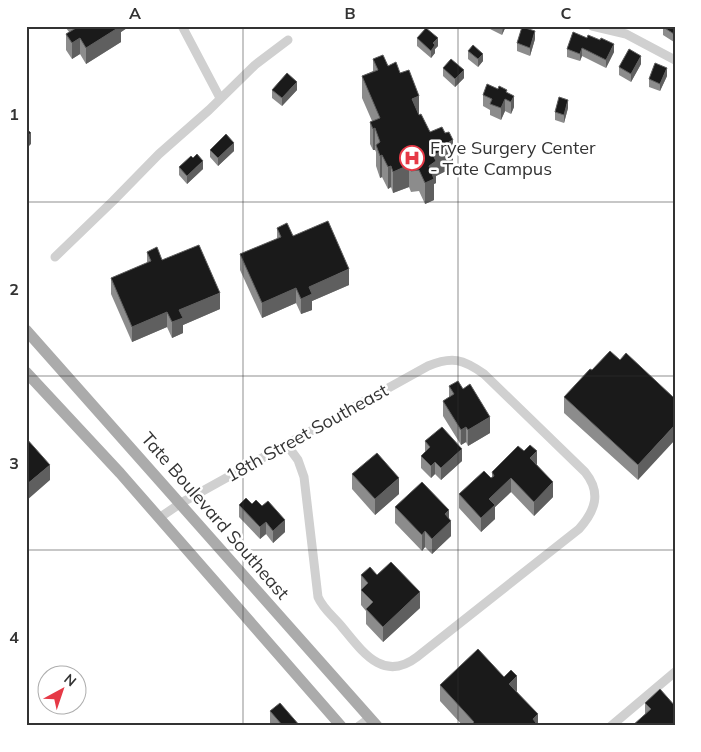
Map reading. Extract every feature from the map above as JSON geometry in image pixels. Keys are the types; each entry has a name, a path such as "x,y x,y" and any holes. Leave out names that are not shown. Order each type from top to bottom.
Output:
{"main road":[{"name":"Tate Boulevard Southeast","path":"26,330 373,722"},
{"path":"26,372 120,473 341,726"}],"street":[{"path":"182,26 220,98"},
{"path":"592,26 626,34 675,60"},
{"path":"628,26 637,40"},
{"path":"54,257 159,154 209,110 255,65 288,40"},
{"name":"18th Street Southeast","path":"159,518 181,503 287,444 428,366 444,361 460,361 484,374 585,472 593,486 594,504 587,519 579,529 417,657 408,663 386,666 370,659 320,602 316,591 304,477 298,460 287,444"},
{"path":"611,726 675,672"},
{"path":"359,726 373,722"}],"building":[{"path":"75,26 121,26 86,48 80,38 72,43 66,34 76,28"},
{"path":"675,26 674,34 663,27"},
{"path":"522,27 535,31 530,48 517,43"},
{"path":"426,28 438,38 433,43 435,45 431,51 417,38"},
{"path":"573,32 587,38 588,35 600,40 601,38 614,44 606,60 582,48 580,54 567,49"},
{"path":"473,45 483,54 478,59 468,51"},
{"path":"629,49 641,56 631,74 619,67"},
{"path":"383,55 388,66 396,62 400,73 409,70 419,96 412,99 419,115 421,114 430,132 442,127 445,133 449,132 453,140 449,142 450,148 433,155 436,161 429,166 434,179 425,183 419,170 411,171 409,165 393,172 391,166 388,167 382,155 380,156 376,145 380,142 375,128 373,129 370,122 380,118 362,76 378,70 373,59"},
{"path":"451,59 464,70 455,79 443,68"},
{"path":"655,63 667,68 660,84 649,79"},
{"path":"287,73 297,82 282,98 272,90"},
{"path":"487,84 498,89 499,86 507,90 506,92 514,96 511,102 505,99 501,108 490,104 492,99 483,95"},
{"path":"559,97 568,100 564,115 555,112"},
{"path":"26,128 31,133 26,137"},
{"path":"226,134 234,143 218,158 210,150"},
{"path":"197,154 203,161 187,176 179,167 191,156 193,158"},
{"path":"328,221 349,269 309,287 312,294 301,299 296,288 262,303 240,254 281,237 277,228 287,223 293,236"},
{"path":"199,245 220,293 179,310 183,318 172,322 167,312 132,327 111,278 151,261 147,252 157,247 162,260"},
{"path":"610,351 620,360 626,353 673,397 675,395 675,425 638,465 564,397"},
{"path":"458,381 463,389 470,384 490,417 468,430 466,427 461,430 443,401 454,394 449,386"},
{"path":"442,427 462,449 441,468 435,462 431,466 421,456 430,447 425,441"},
{"path":"26,438 50,465 26,485"},
{"path":"530,445 537,451 530,458 553,482 534,502 511,478 489,499 495,505 481,518 459,494 484,471 491,478 494,476 492,472 518,446 524,451"},
{"path":"377,453 399,478 375,499 352,474"},
{"path":"422,482 449,510 445,514 451,521 432,539 425,531 422,535 395,507"},
{"path":"246,498 252,504 256,500 262,506 268,501 285,520 273,531 266,522 260,527 239,505"},
{"path":"391,562 420,592 383,627 366,609 373,602 361,590 368,583 361,575 370,567 377,575"},
{"path":"478,649 504,677 511,670 517,676 509,684 538,714 533,719 536,723 534,726 471,726 474,722 440,685"},
{"path":"660,689 675,706 675,726 632,726 651,709 645,703"},
{"path":"280,703 300,726 283,726 270,711"}],"place":[{"name":"Frye Surgery Center - Tate Campus","path":"412,158"}]}
